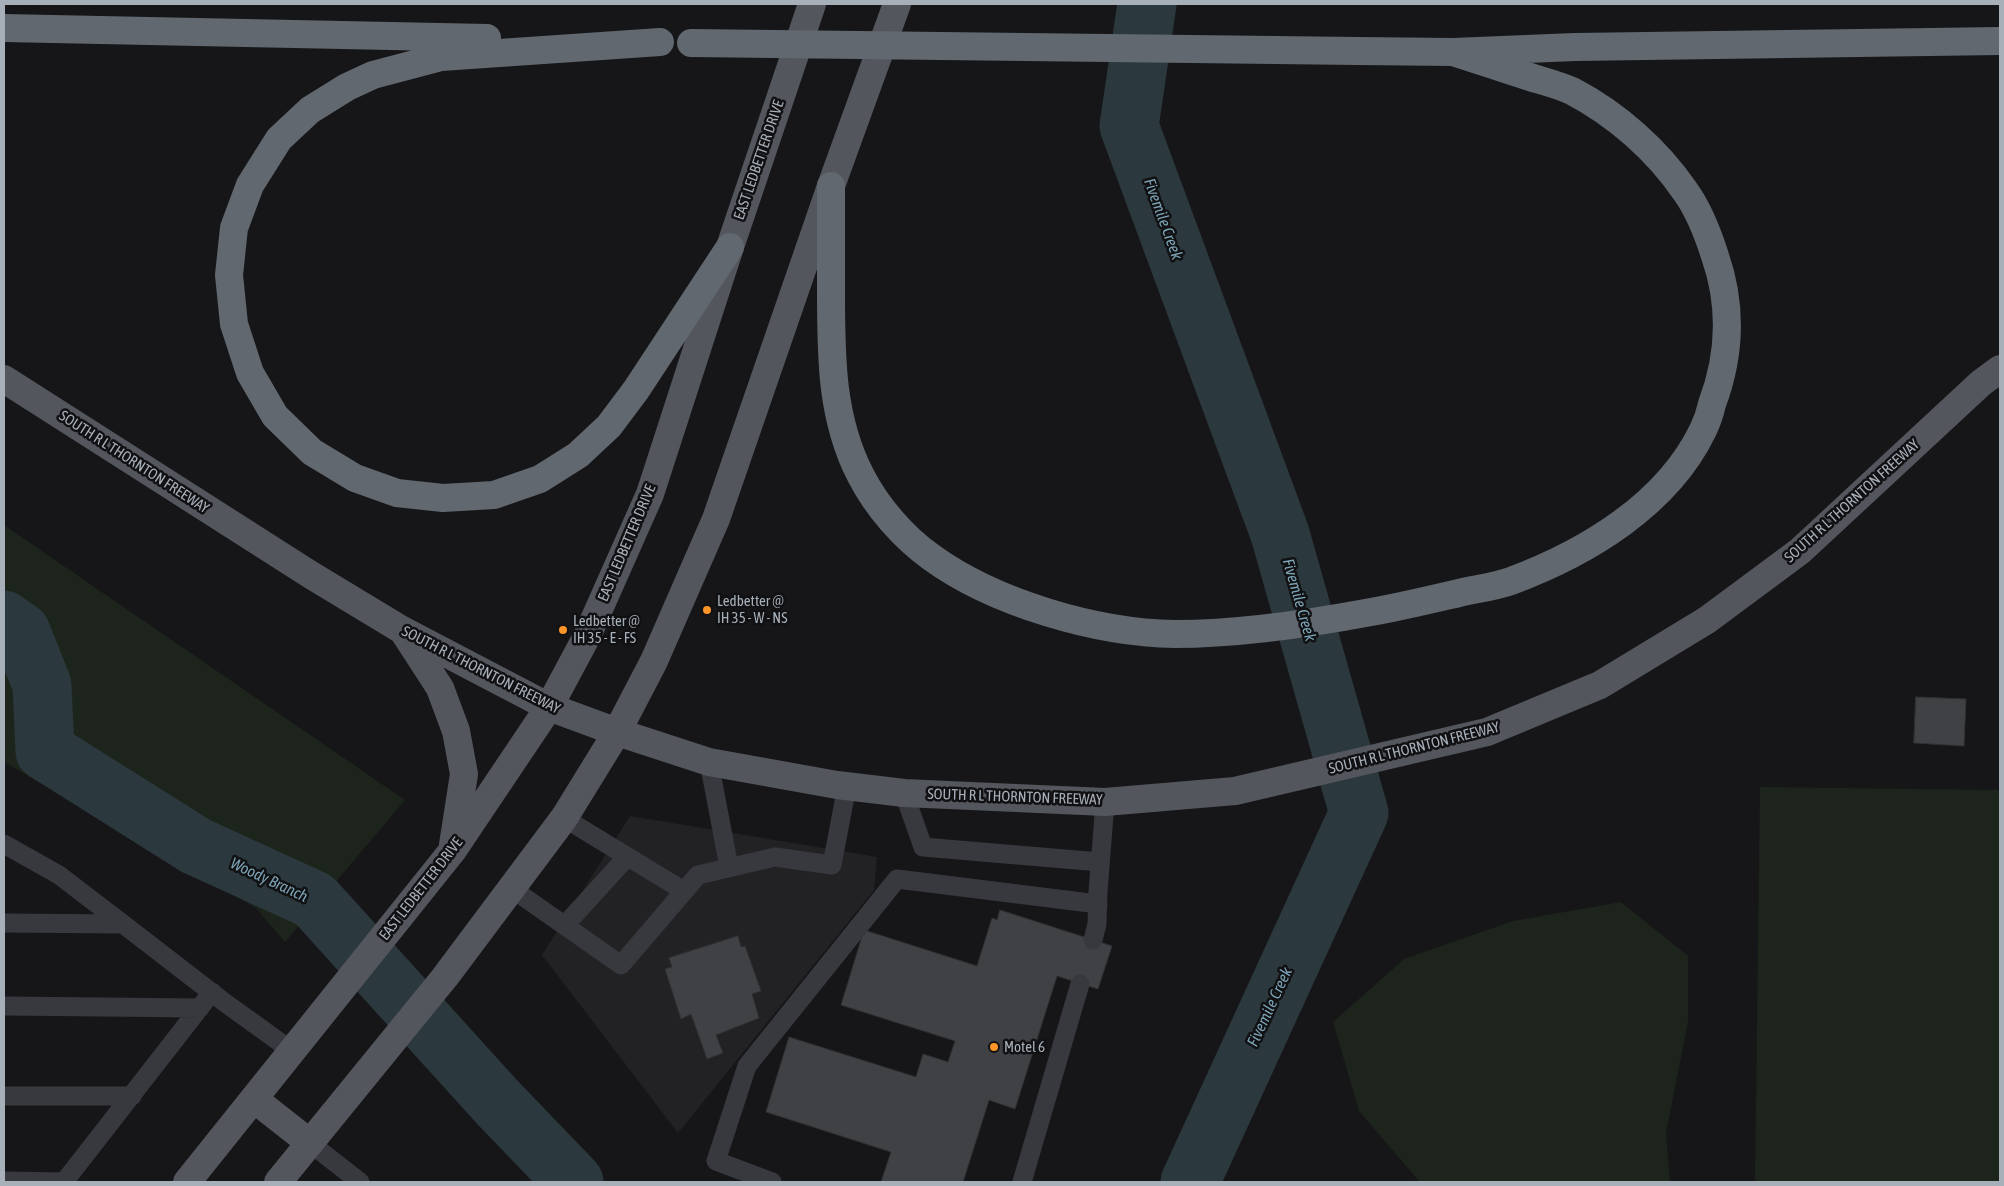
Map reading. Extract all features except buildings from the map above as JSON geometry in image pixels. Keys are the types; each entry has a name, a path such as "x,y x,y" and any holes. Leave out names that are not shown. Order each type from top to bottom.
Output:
{"highway":[{"path":"4,28 691,43 1453,52 1575,47 2000,41"},
{"path":"660,42 441,57 373,74 347,87 310,110 279,139 250,185 234,228 229,275 234,324 250,373 275,416 312,452 355,478 398,493 443,498 494,495 540,479 578,455 609,426 636,390 730,247"},
{"path":"832,186 831,329 833,384 843,434 862,479 892,521 929,556 970,582 1026,605 1070,619 1120,629 1173,634 1227,631 1316,622 1405,606 1507,582 1571,556 1610,531 1648,501 1678,470 1704,430 1721,380 1728,334 1724,280 1708,234 1686,192 1654,153 1616,119 1569,90 1453,52"}],"main road":[{"name":"EAST LEDBETTER DRIVE","path":"187,1182 453,850 550,707 587,636 650,494 730,247 812,4"},
{"path":"278,1182 445,977 564,818 617,732 654,661 716,519 897,4"},
{"name":"SOUTH R L THORNTON FREEWAY","path":"4,379 311,576 402,630 550,707 617,732 709,762 847,786 904,793 1105,802 1235,792 1487,732 1600,686 1707,620 1800,551 1981,383 2000,369"},
{"path":"402,630 440,688 456,731 464,774 453,850"},
{"path":"254,1099 310,1143"}],"lane":[{"path":"709,762 729,867"},
{"path":"511,888 621,965 698,875 775,857 832,865 847,786"},
{"path":"904,793 923,847 1100,862"},
{"path":"1093,940 1097,924 1105,802"},
{"path":"564,818 684,891"},
{"path":"4,844 59,875 292,1051"},
{"path":"565,925 628,857"},
{"path":"772,1182 716,1161 747,1066 897,879 1098,904"},
{"path":"4,924 122,924"},
{"path":"1022,1182 1080,984"},
{"path":"4,1181 64,1182 212,992"},
{"path":"4,1006 200,1008"},
{"path":"4,1096 132,1096"},
{"path":"310,1143 360,1182"}],"shaded area":[{"path":"4,525 405,800 285,942 256,908 4,762"},
{"path":"1760,787 2000,790 2000,1182 1755,1182"},
{"path":"630,816 877,857 874,890 678,1133 542,955"},
{"path":"1621,902 1688,956 1688,1022 1666,1133 1670,1182 1419,1181 1359,1111 1333,1022 1404,959 1513,921"}],"waterway":[{"name":"Fivemile Creek","path":"1147,4 1129,126 1280,534 1359,813 1190,1182"},
{"name":"Woody Branch","path":"4,620 21,632 42,685 45,751 196,846 314,900 498,1103 574,1182"}],"place":[{"name":"Ledbetter @ IH 35 - W - NS","path":"707,610"},
{"name":"Ledbetter @ IH 35 - E - FS","path":"563,630"},
{"name":"Motel 6","path":"994,1047"}]}
